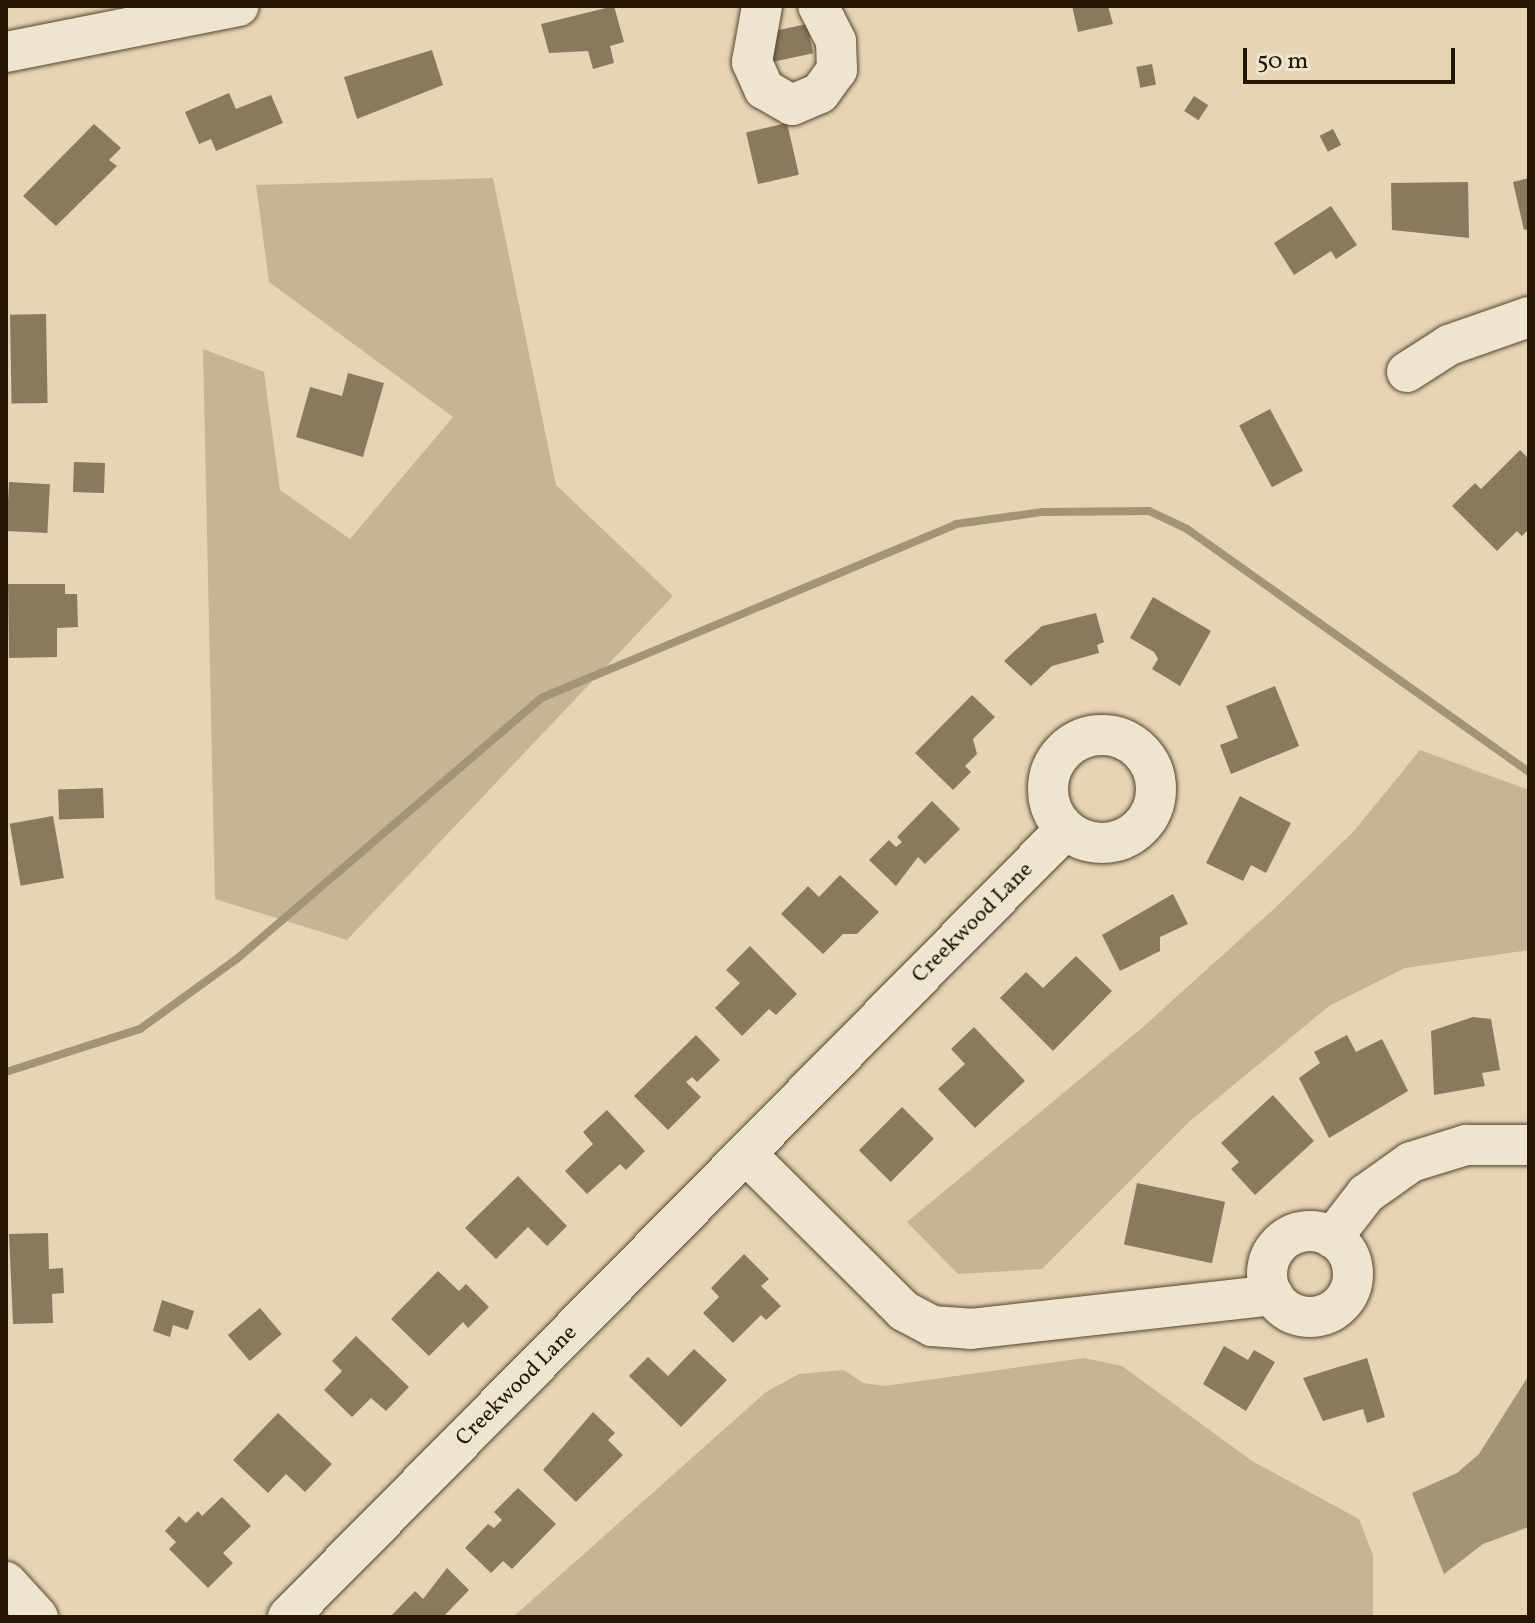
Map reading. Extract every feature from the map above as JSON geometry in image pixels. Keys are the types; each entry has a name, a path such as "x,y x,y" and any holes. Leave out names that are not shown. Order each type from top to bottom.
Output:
{"street":[{"path":"6,52 238,6"},
{"path":"762,6 752,62 764,89 792,105 820,93 837,70 836,41 818,6"},
{"path":"1407,372 1449,345 1529,317"},
{"name":"Creekwood Lane","path":"288,1617 1066,829"},
{"path":"1332,1238 1366,1194 1411,1162 1466,1145 1529,1145"},
{"path":"746,1154 917,1320 958,1330 1273,1295 1301,1316 1338,1306 1353,1270 1332,1238 1306,1232 1282,1242 1268,1264 1273,1295"},
{"path":"6,1582 38,1617"}],"shaded area":[{"path":"493,178 556,485 673,596 347,940 215,899 203,349 264,372 280,490 350,539 453,417 269,282 256,185"},
{"path":"1420,750 1529,790 1529,950 1405,968 1329,1006 1189,1122 1042,1269 958,1274 907,1222 1143,1027 1276,907 1354,831"},
{"path":"1084,1358 1122,1366 1252,1461 1359,1519 1373,1555 1373,1617 513,1617 766,1392 799,1374 844,1370 863,1383 885,1386"},
{"path":"1529,1375 1529,1527 1483,1544 1444,1574 1412,1493 1457,1473 1479,1454"}],"building":[{"path":"614,6 624,42 610,46 614,63 593,69 588,51 549,53 541,24"},
{"path":"1072,6 1108,6 1113,24 1078,32"},
{"path":"807,24 813,53 773,62 767,33"},
{"path":"432,50 443,85 357,119 344,77"},
{"path":"1152,64 1156,85 1140,88 1136,67"},
{"path":"229,93 236,109 271,95 283,123 216,151 211,139 199,144 185,112"},
{"path":"1194,96 1208,105 1198,120 1184,111"},
{"path":"787,123 799,175 758,184 746,132"},
{"path":"94,124 121,148 109,160 117,166 56,226 23,196"},
{"path":"1333,129 1341,145 1328,152 1320,136"},
{"path":"1529,178 1529,229 1524,230 1513,182"},
{"path":"1468,182 1469,238 1392,230 1391,183"},
{"path":"1331,206 1357,245 1336,259 1331,251 1294,275 1274,243"},
{"path":"46,314 48,403 12,404 10,315"},
{"path":"348,373 384,383 363,457 296,437 310,387 342,396"},
{"path":"1270,409 1303,471 1272,487 1239,425"},
{"path":"1520,450 1529,459 1529,529 1522,536 1517,531 1497,551 1452,506 1475,483 1481,489"},
{"path":"74,462 105,463 104,493 73,492"},
{"path":"9,482 50,484 47,533 6,531"},
{"path":"8,584 65,584 65,594 77,594 78,627 57,628 57,657 9,658"},
{"path":"1153,597 1211,631 1180,686 1152,669 1158,659 1154,652 1130,638"},
{"path":"1096,613 1104,642 1097,645 1099,653 1052,666 1031,686 1004,661 1042,626"},
{"path":"1275,686 1299,746 1231,774 1220,745 1238,738 1226,706"},
{"path":"972,695 995,717 973,739 977,754 965,766 971,772 953,790 915,753"},
{"path":"103,788 104,818 59,820 58,790"},
{"path":"1240,796 1291,823 1266,873 1251,865 1243,881 1206,863"},
{"path":"932,801 960,829 925,864 918,857 896,886 869,860 889,840 896,847 902,842 897,837"},
{"path":"53,816 64,878 21,886 10,824"},
{"path":"840,875 879,912 857,934 843,934 823,954 781,914 808,886 819,897"},
{"path":"1173,894 1188,924 1160,937 1160,951 1120,971 1102,935"},
{"path":"750,946 797,994 776,1015 769,1009 742,1036 715,1008 740,983 726,970"},
{"path":"1076,956 1112,991 1053,1051 1000,998 1026,972 1043,988"},
{"path":"1473,1017 1491,1019 1500,1070 1482,1073 1485,1086 1434,1095 1431,1031"},
{"path":"974,1027 1025,1081 975,1128 938,1089 965,1064 951,1049"},
{"path":"696,1035 720,1060 697,1082 692,1077 686,1082 701,1097 668,1130 634,1096"},
{"path":"1347,1035 1356,1052 1382,1039 1408,1091 1329,1138 1299,1078 1320,1063 1314,1052"},
{"path":"1273,1095 1314,1141 1255,1195 1231,1169 1239,1162 1221,1143"},
{"path":"902,1107 934,1139 891,1182 859,1150"},
{"path":"607,1110 645,1151 626,1170 620,1164 587,1194 565,1171 593,1144 583,1132"},
{"path":"518,1176 567,1226 547,1246 528,1227 496,1259 465,1228"},
{"path":"1137,1183 1225,1202 1212,1263 1124,1245"},
{"path":"48,1233 49,1269 63,1268 64,1293 52,1294 53,1323 13,1324 9,1234"},
{"path":"744,1254 769,1279 761,1286 781,1306 766,1320 761,1315 733,1343 703,1313 719,1297 711,1288"},
{"path":"438,1271 459,1291 466,1284 489,1307 468,1328 463,1322 429,1356 391,1319"},
{"path":"162,1300 194,1311 188,1330 173,1325 170,1337 153,1331"},
{"path":"260,1308 282,1334 250,1361 228,1335"},
{"path":"356,1336 409,1387 386,1411 371,1398 352,1417 324,1390 342,1371 332,1361"},
{"path":"1224,1346 1248,1360 1254,1350 1275,1362 1246,1411 1203,1384"},
{"path":"694,1349 727,1380 681,1427 629,1376 648,1357 668,1376"},
{"path":"1367,1358 1385,1417 1367,1423 1363,1409 1323,1421 1303,1378"},
{"path":"593,1412 615,1433 608,1440 623,1455 576,1502 543,1470"},
{"path":"278,1413 332,1464 305,1492 286,1474 268,1493 233,1460"},
{"path":"518,1488 556,1524 512,1569 503,1561 491,1573 465,1548 488,1524 494,1528 502,1520 494,1512"},
{"path":"222,1497 251,1526 223,1553 233,1563 208,1588 169,1549 176,1542 165,1531 179,1516 186,1523 198,1511 202,1516"},
{"path":"447,1568 469,1590 443,1617 390,1617 415,1591 423,1599"}],"waterway":[{"path":"6,1072 140,1029 238,958 541,698 956,524 1043,512 1149,511 1187,529 1529,772"}]}
